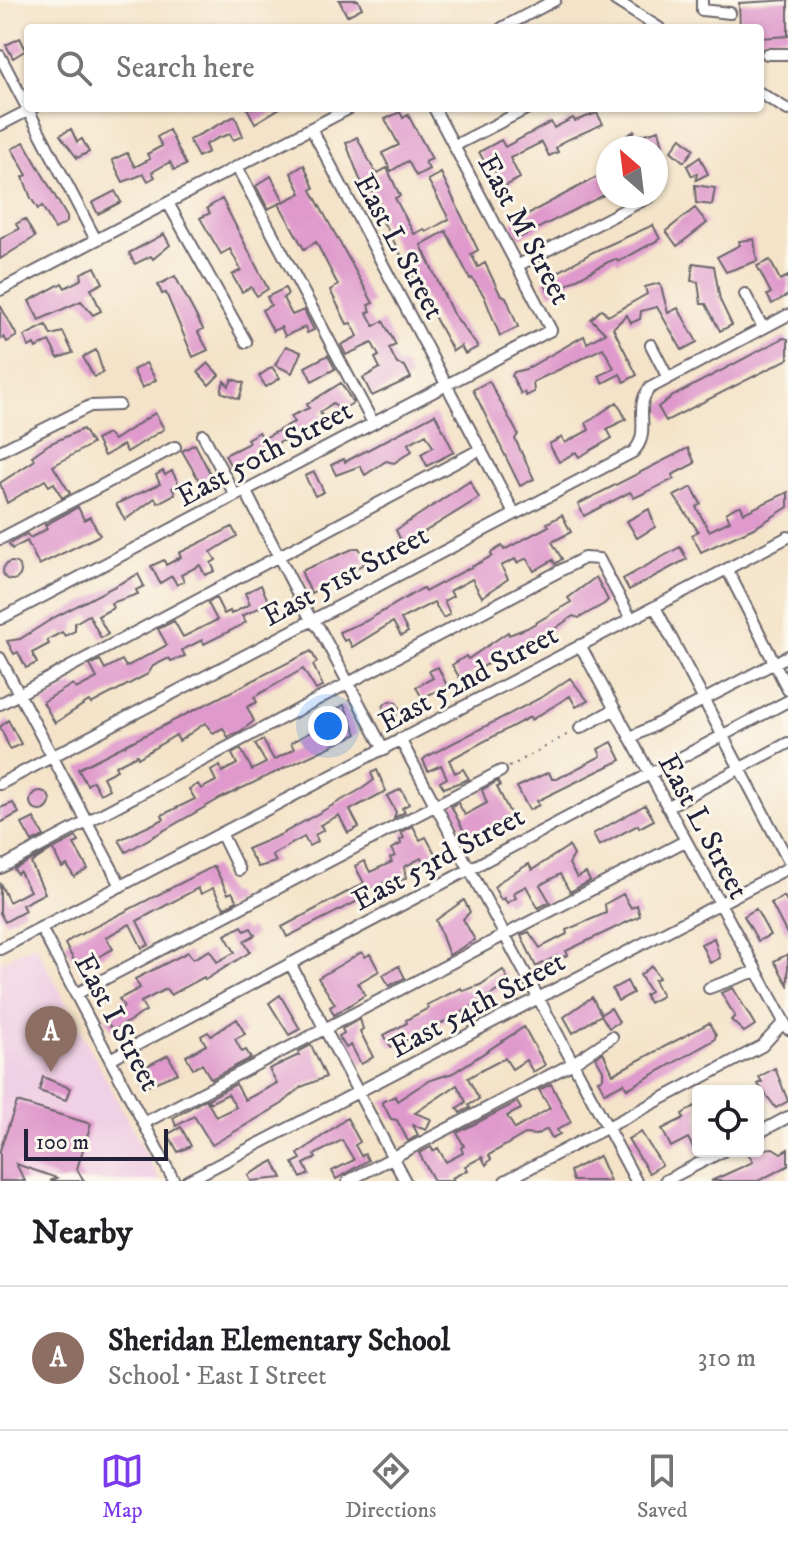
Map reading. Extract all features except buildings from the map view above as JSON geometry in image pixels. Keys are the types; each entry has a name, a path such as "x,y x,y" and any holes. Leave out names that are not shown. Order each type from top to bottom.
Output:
{"street":[{"path":"510,24 555,0"},
{"path":"615,0 653,24"},
{"path":"702,0 702,10 730,13"},
{"path":"767,54 788,54"},
{"path":"0,56 24,97"},
{"path":"764,95 788,110"},
{"path":"0,125 25,112"},
{"path":"32,112 96,240"},
{"path":"0,290 342,112"},
{"name":"East M Street","path":"436,112 551,330"},
{"path":"454,146 520,112"},
{"name":"East L Street","path":"311,128 514,513"},
{"path":"237,167 373,423"},
{"path":"168,203 246,342"},
{"path":"517,266 628,208"},
{"path":"745,294 763,328"},
{"name":"East 51st Street","path":"0,784 635,450 643,437 641,409 644,395 668,378 788,315"},
{"name":"East 50th Street","path":"0,619 551,330"},
{"path":"651,345 668,378"},
{"path":"0,451 90,406 119,405"},
{"path":"203,435 279,557 384,750"},
{"path":"0,539 175,447"},
{"path":"0,704 481,449"},
{"name":"East 52nd Street","path":"0,949 788,537"},
{"path":"0,868 591,556 599,559 631,619"},
{"path":"727,569 788,690"},
{"path":"655,607 788,860"},
{"name":"East L Street","path":"580,645 786,1025"},
{"path":"630,738 788,656"},
{"path":"0,658 121,886"},
{"name":"East 53rd Street","path":"110,1059 788,701"},
{"path":"580,728 615,709"},
{"path":"400,739 472,868 636,1181"},
{"path":"667,807 788,743"},
{"path":"76,994 501,771"},
{"path":"221,833 239,870"},
{"path":"144,1123 685,841"},
{"name":"East 54th Street","path":"187,1181 788,868"},
{"name":"East I Street","path":"41,928 174,1181"},
{"path":"290,963 405,1181"},
{"path":"709,988 756,971"},
{"path":"505,1181 762,1046 786,1025"},
{"path":"348,1181 573,1063 612,1037"},
{"path":"764,1130 788,1117"},
{"path":"665,1181 711,1157"}],"path":[{"path":"501,771 580,728"}],"shaded area":[{"path":"35,944 160,1181 0,1181 0,962"}],"place":[{"name":"Sheridan Elementary School","path":"51,1072"}]}
